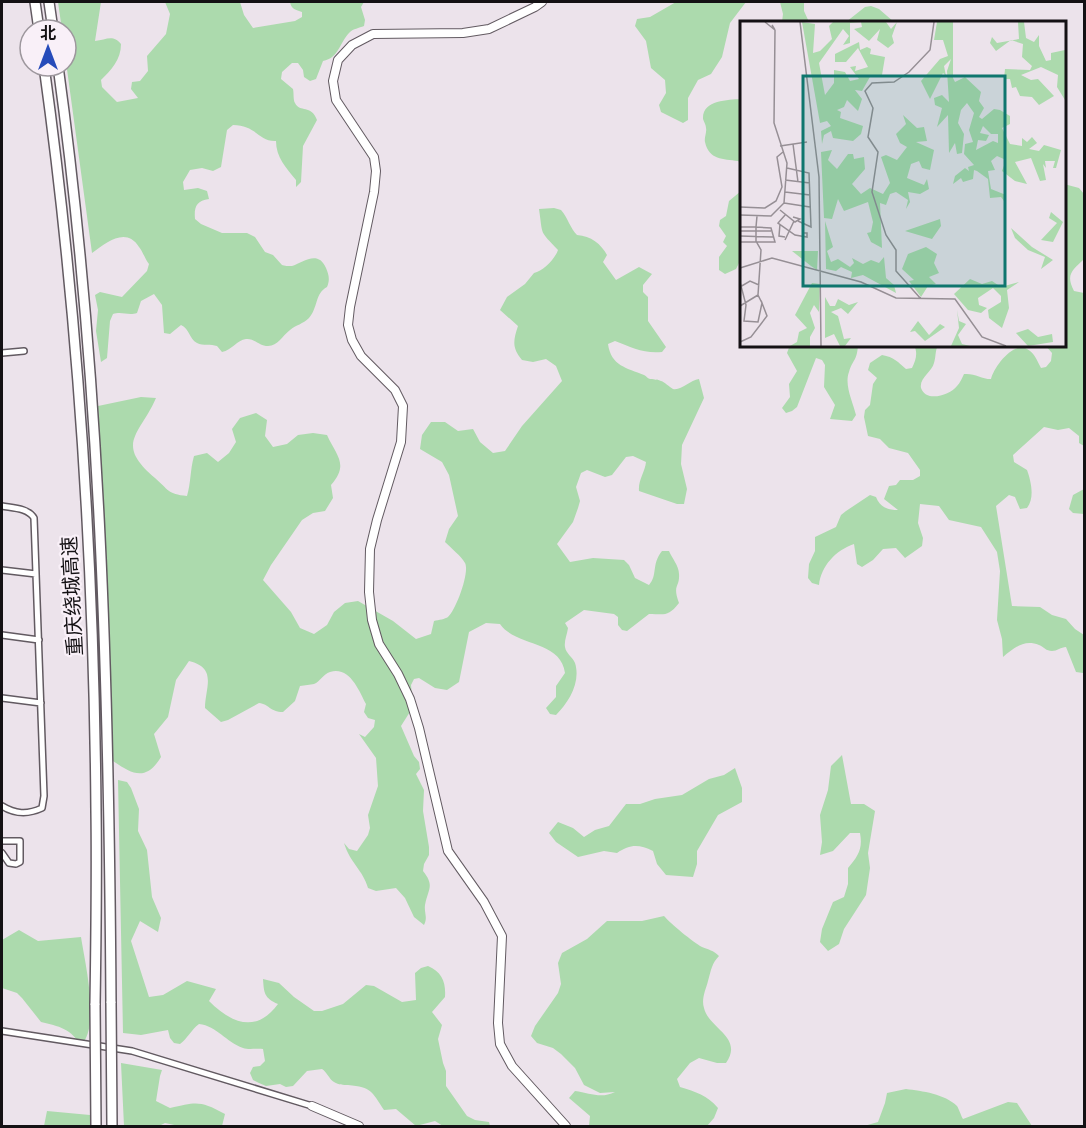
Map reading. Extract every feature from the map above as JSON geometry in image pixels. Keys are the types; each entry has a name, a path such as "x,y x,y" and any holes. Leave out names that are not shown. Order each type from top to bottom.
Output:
{"highway":[{"path":"34,2 37,18"},
{"path":"49,2 51,18"},
{"name":"重庆绕城高速","path":"46,78 57,164 71,311 88,540 96,809 96,1126"},
{"name":"重庆绕城高速","path":"59,78 86,321 102,540 110,774 112,1126"}],"street":[{"path":"542,2 489,29 463,33 374,34 352,45 338,60 333,81 336,100 374,157 376,171 348,325 352,340 361,356 394,390 403,406 401,442 370,549 369,592 372,620 379,645 398,674 410,699 448,851 484,902 502,936 498,1023 500,1044 512,1066 566,1126"},
{"path":"2,353 24,351"},
{"path":"2,506 22,509 34,518 44,796 42,808 32,813 22,814 2,806"},
{"path":"2,570 36,574"},
{"path":"2,635 39,640"},
{"path":"2,698 41,703"},
{"path":"2,842 20,841 20,862 9,863 2,853"},
{"path":"2,1031 132,1051 312,1106 359,1126"}],"green space":[{"path":"58,2 101,2 95,41 112,38 121,44 117,60 101,80 102,87 117,102 138,98 131,89 132,82 140,81 148,71 147,56 166,34 170,14 165,2 240,2 244,15 253,28 295,21 302,17 302,12 293,8 290,2 364,2 361,7 365,20 364,26 350,32 336,53 323,61 316,79 310,81 304,77 303,70 298,63 292,63 282,72 281,79 293,89 297,106 312,112 317,120 303,146 301,182 296,187 296,180 285,167 276,147 276,141 270,141 247,128 233,125 227,130 221,167 213,171 202,168 190,170 183,182 184,190 198,188 207,191 209,199 199,203 195,211 195,219 201,224 222,233 247,233 255,237 265,252 273,255 283,265 292,266 314,258 323,262 329,277 328,284 320,293 312,314 275,344 265,346 246,339 222,352 217,346 197,343 181,325 170,334 164,333 162,305 154,294 141,301 137,313 113,314 110,321 107,358 101,362 96,331 98,310 95,295 100,292 122,297 147,271 149,264 139,247 128,238 116,238 92,253 68,78 78,78 78,18 60,18"},
{"path":"676,2 746,2 730,23 722,57 711,74 698,80 688,98 688,120 683,123 661,112 659,105 666,93 665,80 651,68 646,41 635,26 637,19 650,17"},
{"path":"780,2 804,2 804,11 809,21 782,21"},
{"path":"871,6 879,9 893,21 847,21 865,7"},
{"path":"740,99 740,162 713,155 705,142 704,113 711,105"},
{"path":"1065,184 1079,188 1084,194 1084,259 1070,276 1070,280 1074,291 1084,293 1084,446 1079,443 1079,436 1069,428 1058,430 1044,427 1013,455 1014,462 1027,470 1030,479 1032,494 1027,508 1020,509 1015,497 1009,495 996,506 1012,606 1040,607 1052,615 1066,619 1084,635 1083,673 1076,672 1066,647 1052,651 1029,643 1015,648 1003,657 1002,639 997,620 1000,571 997,552 981,527 949,520 939,506 920,504 918,523 923,538 922,546 905,558 896,548 883,549 873,560 862,567 857,564 854,544 841,550 826,565 819,585 812,583 808,578 809,564 815,551 815,537 836,527 841,515 870,495 876,497 884,507 898,510 884,499 889,486 896,485 900,480 913,480 920,476 920,470 908,453 889,448 880,439 868,436 865,410 870,405 873,384 877,378 868,370 870,363 882,355 893,358 906,369 912,368 916,356 914,346 938,346 935,361 924,378 921,388 928,395 938,396 954,389 964,374 991,379 1005,356 1016,349 1022,347 1030,351 1041,368 1046,367 1051,361 1052,353 1046,346 1065,346"},
{"path":"740,192 739,263 736,269 725,274 719,270 719,257 727,246 723,242 726,236 719,226 720,220 726,216 729,201"},
{"path":"539,209 561,210 577,235 591,239 602,247 607,255 603,262 616,280 639,267 652,274 643,285 643,292 648,297 648,321 666,347 662,352 649,352 615,341 608,344 612,357 626,368 649,379 662,382 673,389 699,379 704,398 682,445 681,464 687,489 684,504 677,504 639,491 646,462 633,456 626,457 612,475 605,477 587,470 581,473 576,487 580,501 578,508 573,522 557,544 570,562 593,558 624,560 635,578 649,585 659,556 662,551 669,551 679,571 676,592 679,603 666,614 649,614 627,631 622,630 618,625 618,617 614,614 584,610 565,623 568,628 565,647 575,663 576,677 573,691 556,715 550,714 546,708 556,697 556,686 565,673 562,662 547,649 516,637 500,624 486,623 469,632 459,682 447,690 435,688 419,678 414,679 411,685 413,707 401,726 419,762 420,769 416,774 424,790 423,811 429,855 423,871 430,884 425,905 424,925 414,917 405,898 396,888 376,891 368,888 344,843 349,849 357,851 368,835 370,828 368,815 378,786 376,758 359,734 365,737 374,727 375,720 368,718 364,712 366,704 360,693 353,681 343,673 330,672 314,684 300,686 295,701 283,712 275,711 259,703 221,722 205,708 208,680 204,668 189,661 176,680 168,717 154,734 161,757 155,765 144,773 138,773 113,761 98,406 141,397 156,398 138,430 133,447 143,466 169,491 187,496 194,456 207,453 218,462 229,453 236,442 232,429 240,418 256,413 267,420 265,436 273,447 287,444 298,435 313,433 327,435 340,460 339,471 331,485 333,498 325,511 313,513 302,520 263,580 291,612 300,628 314,634 327,625 334,612 345,603 358,601 393,621 416,639 431,634 434,621 448,617 455,607 464,582 466,568 461,558 445,542 449,529 458,516 449,475 442,462 420,449 422,435 431,422 445,422 458,431 473,429 480,442 493,453 505,451 522,426 562,381 556,366 546,359 533,362 522,360 514,344 518,326 500,310 507,297 525,284 534,273 545,267 558,250 543,232"},
{"path":"790,346 858,346 848,377 848,388 856,415 852,421 830,419 835,405 824,387 825,365 822,360 816,358 797,407 786,413 782,408 790,397 789,384 797,371 787,353"},
{"path":"1084,489 1084,514 1073,513 1069,509 1073,495"},
{"path":"842,755 851,804 864,804 875,811 868,853 870,868 866,895 844,929 839,944 828,951 820,942 822,929 833,902 844,897 848,884 848,868 857,856 861,844 860,833 850,833 833,851 820,855 822,842 820,815 828,790 831,766"},
{"path":"735,768 742,788 742,802 718,815 697,851 697,864 693,877 666,875 657,864 653,851 639,846 626,848 617,853 604,851 578,857 556,842 549,833 558,822 573,828 584,837 595,830 609,826 626,804 640,804 682,795 709,779 724,775"},
{"path":"118,780 127,782 139,809 138,831 147,850 152,897 161,918 158,932 140,921 131,941 149,997 163,995 187,981 216,989 209,1001 217,1009 235,1020 252,1022 270,1013 278,1004 266,995 263,979 279,983 314,1011 322,1011 343,1004 366,985 374,986 402,1002 416,1000 415,973 428,966 440,974 445,987 445,997 432,1012 442,1025 438,1039 446,1071 446,1086 467,1116 489,1122 490,1126 443,1126 435,1121 416,1126 396,1109 384,1110 367,1089 336,1083 322,1069 307,1071 293,1086 286,1087 280,1084 266,1086 253,1080 250,1073 253,1067 260,1066 265,1061 263,1049 243,1048 205,1025 199,1024 180,1044 174,1043 168,1030 141,1035 123,1033"},
{"path":"664,916 693,941 719,956 711,970 703,1005 712,1022 728,1040 731,1046 730,1054 726,1063 699,1058 690,1063 677,1079 680,1087 696,1092 718,1108 714,1118 707,1126 589,1126 590,1116 569,1098 575,1091 600,1095 615,1092 600,1093 584,1085 575,1068 561,1054 553,1048 537,1043 531,1036 535,1026 558,993 561,984 558,963 562,953 587,939 607,921 642,921"},
{"path":"19,930 38,941 81,937 91,1011 86,1038 80,1046 69,1032 41,1022 17,993 2,988 2,940"},
{"path":"121,1063 162,1070 156,1101 170,1108 192,1104 210,1106 225,1114 222,1126 179,1126 165,1123 159,1126 124,1126"},
{"path":"906,1089 933,1094 952,1102 957,1106 963,1119 1008,1102 1017,1103 1032,1126 864,1126 878,1122 887,1093"},
{"path":"47,1111 90,1115 90,1126 44,1126"}]}
